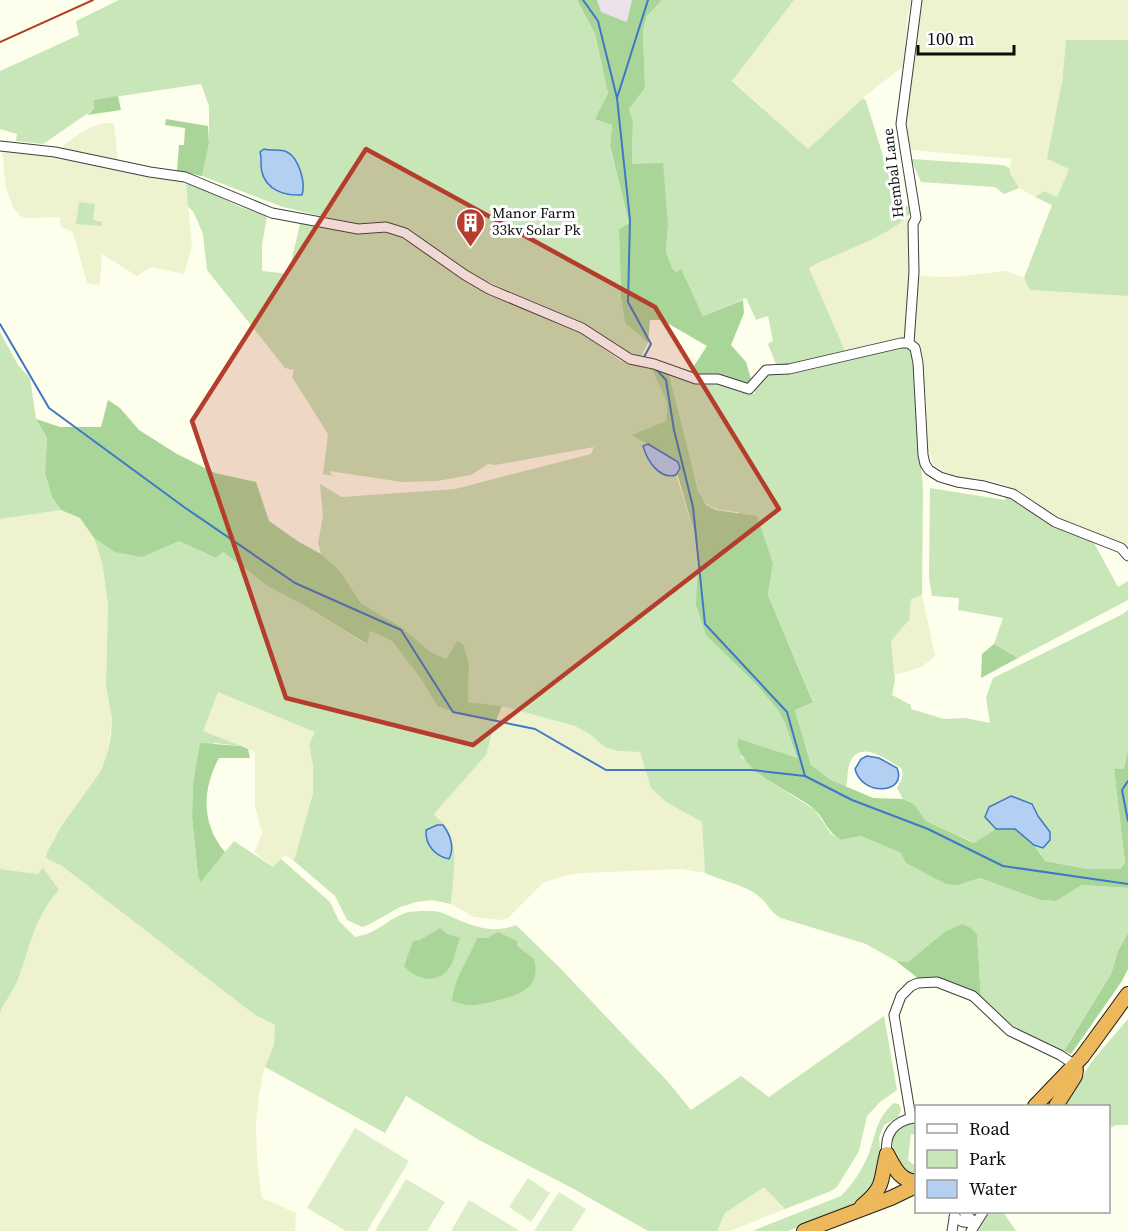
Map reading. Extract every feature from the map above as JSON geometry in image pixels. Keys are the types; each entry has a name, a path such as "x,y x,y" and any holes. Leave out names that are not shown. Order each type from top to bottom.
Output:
{"highway":[{"path":"1037,1105 1075,1065 1128,994"},
{"path":"1057,1105 1075,1076 1075,1065"},
{"path":"886,1154 900,1176 915,1184"},
{"path":"856,1211 878,1190 884,1172 886,1154"},
{"path":"804,1231 915,1184"}],"street":[{"name":"Hembal Lane","path":"909,344 914,272 913,224 916,219 901,124 917,0"},
{"path":"0,140 8,142 13,148"},
{"path":"0,146 56,152 185,177 272,213 358,229 386,227 405,233 489,289 582,328 630,359 696,379 718,379 749,389 766,370 789,369 870,349 901,343 909,344 915,348 918,363 923,454 929,470 940,477 957,482 1013,494 1055,522 1121,548 1128,556"},
{"path":"886,1154 886,1140 891,1130 899,1122 914,1118 894,1015 901,996 910,986 918,982 937,982 973,996 1010,1030 1075,1065"},
{"path":"952,1231 957,1213 973,1227 982,1213"}],"highlighted area":[{"path":"366,149 655,307 779,509 473,745 286,698 192,421"}],"shaded area":[{"path":"597,0 632,0 628,22 600,12"}],"green space":[{"path":"119,0 577,0 595,34 608,94 612,125 610,147 629,223 619,229 621,298 625,323 648,343 641,356 619,349 585,324 477,277 408,230 391,224 354,224 283,207 202,176 209,144 209,106 201,84 94,100 94,109 43,144 16,141 17,134 0,129 0,71 79,35 76,21"},
{"path":"577,0 597,0 601,12 627,22 632,0 662,0 647,16 643,30 645,88 629,109 633,121 632,164 663,163 668,226 666,252 672,268 676,272 681,269 703,316 743,300 744,313 731,345 746,362 751,379 747,384 688,375 707,346 662,320 650,320 648,343 625,323 621,298 619,229 629,223 610,146 612,125 595,119 608,94 595,34"},
{"path":"662,0 794,0 732,81 808,149 863,98 866,101 888,172 894,208 911,206 912,211 904,220 879,236 809,268 845,351 792,366 777,367 768,344 773,341 768,316 756,320 746,298 703,316 681,270 676,272 672,268 666,252 668,226 632,165 633,121 629,109 645,88 643,30 647,16"},
{"path":"794,0 911,0 907,19 904,68 865,96 808,149 732,80"},
{"path":"918,0 1128,0 1128,40 1066,40 1062,82 1048,160 1069,169 1057,197 1044,191 1035,197 1019,188 1010,173 1011,159 912,150 908,144 905,114"},
{"path":"1066,40 1128,40 1128,296 1030,290 1024,278 1052,205 1035,197 1044,191 1057,197 1069,169 1047,159 1062,82"},
{"path":"118,96 121,110 87,115 94,109 94,100"},
{"path":"166,119 208,126 209,144 202,176 177,171 179,145 184,145 185,128 165,125"},
{"path":"104,123 114,123 118,160 63,149 64,145 79,134"},
{"path":"2,152 60,157 186,181 192,245 184,274 151,267 137,276 102,254 100,285 87,283 73,232 61,227 59,217 26,218 20,216 13,207 6,188"},
{"path":"911,159 1003,165 1010,168 1010,173 1019,188 1004,194 995,187 921,182"},
{"path":"186,181 238,206 267,216 262,245 262,271 290,274 300,223 360,233 391,232 462,277 578,331 621,361 651,367 667,403 666,421 680,421 668,371 755,394 755,389 766,374 904,346 911,350 914,357 923,491 922,595 911,599 909,620 891,641 895,680 892,695 911,705 911,709 944,719 965,718 990,723 986,698 993,678 1128,610 1128,750 1125,769 1114,769 1125,863 1120,869 1088,869 1045,861 1034,845 1043,847 1043,822 1032,804 1011,796 985,817 996,829 975,843 926,821 914,804 903,799 897,788 903,776 901,768 874,753 861,752 855,755 849,765 846,787 831,780 811,765 795,710 813,701 768,595 773,564 738,512 717,509 705,503 693,470 680,470 676,474 699,549 699,572 756,684 777,709 785,723 797,759 740,756 771,782 815,810 831,834 841,840 861,836 901,853 959,885 980,878 1040,900 1056,901 1082,885 1128,888 1128,933 1118,951 1111,974 1064,1051 1014,1027 981,998 977,934 971,928 943,933 908,962 896,961 866,944 781,918 764,901 742,886 705,873 702,822 666,802 651,788 640,752 618,751 605,747 591,735 575,726 502,706 468,702 469,664 457,641 446,659 431,652 401,627 361,603 340,571 321,554 318,543 323,516 320,484 342,497 455,489 591,454 594,447 495,465 488,464 471,475 437,481 402,482 329,471 333,476 323,474 328,434 292,377 294,370 285,368 207,270 203,234 194,213 188,206"},
{"path":"79,202 95,204 93,220 102,222 102,226 76,224"},
{"path":"908,217 912,253 906,338 845,351 809,268"},
{"path":"1007,271 1026,279 1030,290 1128,296 1128,548 1061,520 1021,492 1005,485 992,481 955,477 933,463 928,450 926,393 922,380 921,355 913,335 915,276 952,277"},
{"path":"0,332 18,365 30,378 36,419 47,438 45,473 52,497 61,510 0,519"},
{"path":"651,367 668,371 698,490 706,505 716,510 757,516 773,564 768,595 813,702 795,710 811,765 831,780 873,798 903,799 914,804 926,821 974,843 996,829 1015,829 1034,845 1045,861 1088,869 1120,869 1125,863 1114,769 1124,769 1128,750 1128,888 1082,885 1056,901 1040,900 980,878 959,885 946,884 906,863 901,853 861,836 841,840 832,833 814,809 749,765 737,744 739,739 797,758 785,723 777,709 756,684 706,635 696,605 699,549 677,473 680,469 678,462 632,435 666,421 667,403"},
{"path":"108,400 120,408 139,430 177,454 215,473 256,482 269,521 321,554 340,571 361,603 401,627 431,652 446,659 457,641 463,644 469,664 468,702 502,706 496,721 453,712 437,706 423,682 392,641 370,631 367,644 269,587 223,552 216,558 179,541 142,557 115,552 94,538 80,518 61,510 52,497 45,473 47,438 36,419 60,427 101,427"},
{"path":"930,488 1005,500 1006,496 1068,531 1093,541 1118,587 1128,581 1128,600 1018,658 994,644 1003,618 958,610 959,598 932,596 929,577"},
{"path":"61,510 80,518 94,538 102,562 108,605 106,686 112,719 108,751 101,771 62,825 47,852 47,858 62,866 255,1015 276,1026 274,1045 263,1073 259,1095 256,1123 257,1160 262,1198 296,1213 295,1231 0,1231 0,1013 26,957 37,920 45,905 59,890 38,874 0,869 0,519"},
{"path":"94,538 116,552 161,547 179,541 216,558 223,552 269,587 305,606 366,644 370,631 392,641 423,682 437,706 453,712 496,721 486,755 434,814 447,828 453,845 451,904 432,900 416,902 400,907 362,927 347,920 335,896 294,861 313,793 313,766 309,745 315,732 218,692 203,731 241,746 214,743 193,784 192,817 198,876 201,881 234,841 273,867 281,859 330,902 339,921 355,937 370,933 405,913 415,911 447,914 469,924 492,929 516,925 669,1083 691,1110 741,1076 769,1097 884,1016 897,1090 880,1102 867,1116 859,1151 837,1187 785,1209 764,1187 725,1213 717,1231 648,1231 572,1188 479,1140 406,1096 385,1133 265,1067 274,1045 275,1025 255,1015 62,866 46,858 62,825 101,771 111,735 112,719 106,686 108,605 102,562"},
{"path":"922,595 935,656 922,667 895,675 891,641 909,620 911,599"},
{"path":"994,644 1018,658 981,678 982,654"},
{"path":"218,691 316,732 309,745 313,766 313,793 294,861 285,855 273,867 254,852 263,832 255,805 255,752 203,731"},
{"path":"502,706 575,726 591,735 605,747 618,751 640,752 651,788 666,802 702,822 705,873 681,869 582,873 563,876 543,883 508,918 501,920 474,917 451,904 454,844 445,825 438,821 434,814 486,755"},
{"path":"200,743 241,746 248,749 250,758 219,758 213,770 207,794 208,818 217,841 225,852 201,882 198,876 192,817 193,784"},
{"path":"43,868 59,890 38,922 18,979 0,1013 0,869 38,874"},
{"path":"962,924 977,934 981,998 962,987 940,981 919,979 896,961 908,962 943,933"},
{"path":"440,928 447,934 460,938 451,965 441,976 435,978 428,979 415,975 404,966 413,941 420,940"},
{"path":"498,932 517,941 517,946 534,959 536,969 532,983 520,993 485,1003 466,1005 452,1001 459,976 477,938 487,938"},
{"path":"1128,933 1128,969 1122,981 1071,1054 1064,1051 1111,974 1118,951"},
{"path":"1128,1019 1128,1125 1110,1128 1110,1105 1066,1105 1092,1061"},
{"path":"894,1103 899,1104 901,1110 898,1117 884,1125 879,1138 882,1167 865,1200 788,1231 752,1231 841,1196 861,1170 880,1120"},
{"path":"915,1122 915,1135 911,1134 908,1160 915,1166 915,1174 904,1171 893,1148 894,1136 904,1126"},
{"path":"355,1128 409,1161 367,1231 346,1231 307,1208"},
{"path":"528,1178 550,1193 531,1222 509,1207"},
{"path":"406,1179 445,1202 427,1231 375,1231"},
{"path":"764,1186 785,1209 730,1231 717,1231 725,1213"},
{"path":"559,1192 586,1209 572,1231 534,1231"},
{"path":"469,1200 520,1231 451,1231"},
{"path":"989,1213 1004,1213 1016,1231 976,1231"}],"water":[{"path":"264,149 285,151 291,155 298,165 302,178 302,195 277,191 268,183 261,167 260,152"},
{"path":"648,444 678,462 680,468 676,475 664,475 655,468 643,446"},
{"path":"867,756 879,758 897,768 899,777 896,783 883,789 874,788 859,778 855,769 861,759"},
{"path":"1011,796 1032,804 1050,832 1050,840 1043,848 1034,845 1015,829 996,829 985,817 989,807"},
{"path":"443,825 450,837 452,850 449,859 435,852 427,840 426,830"}],"waterway":[{"path":"583,0 598,21 617,98"},
{"path":"643,359 651,344 628,302 630,220 617,98 648,0"},
{"path":"0,324 49,408 184,507 295,583 401,630 453,712 535,729 606,770 752,770 805,776"},
{"path":"655,368 666,380 674,430 693,507 705,624 787,712 805,776 852,800 928,829 1003,866 1128,884"},
{"path":"1128,781 1122,790 1128,821"}],"railway":[{"path":"0,42 93,0"}],"place":[{"name":"Manor Farm 33kv Solar Pk","path":"471,248"}]}
